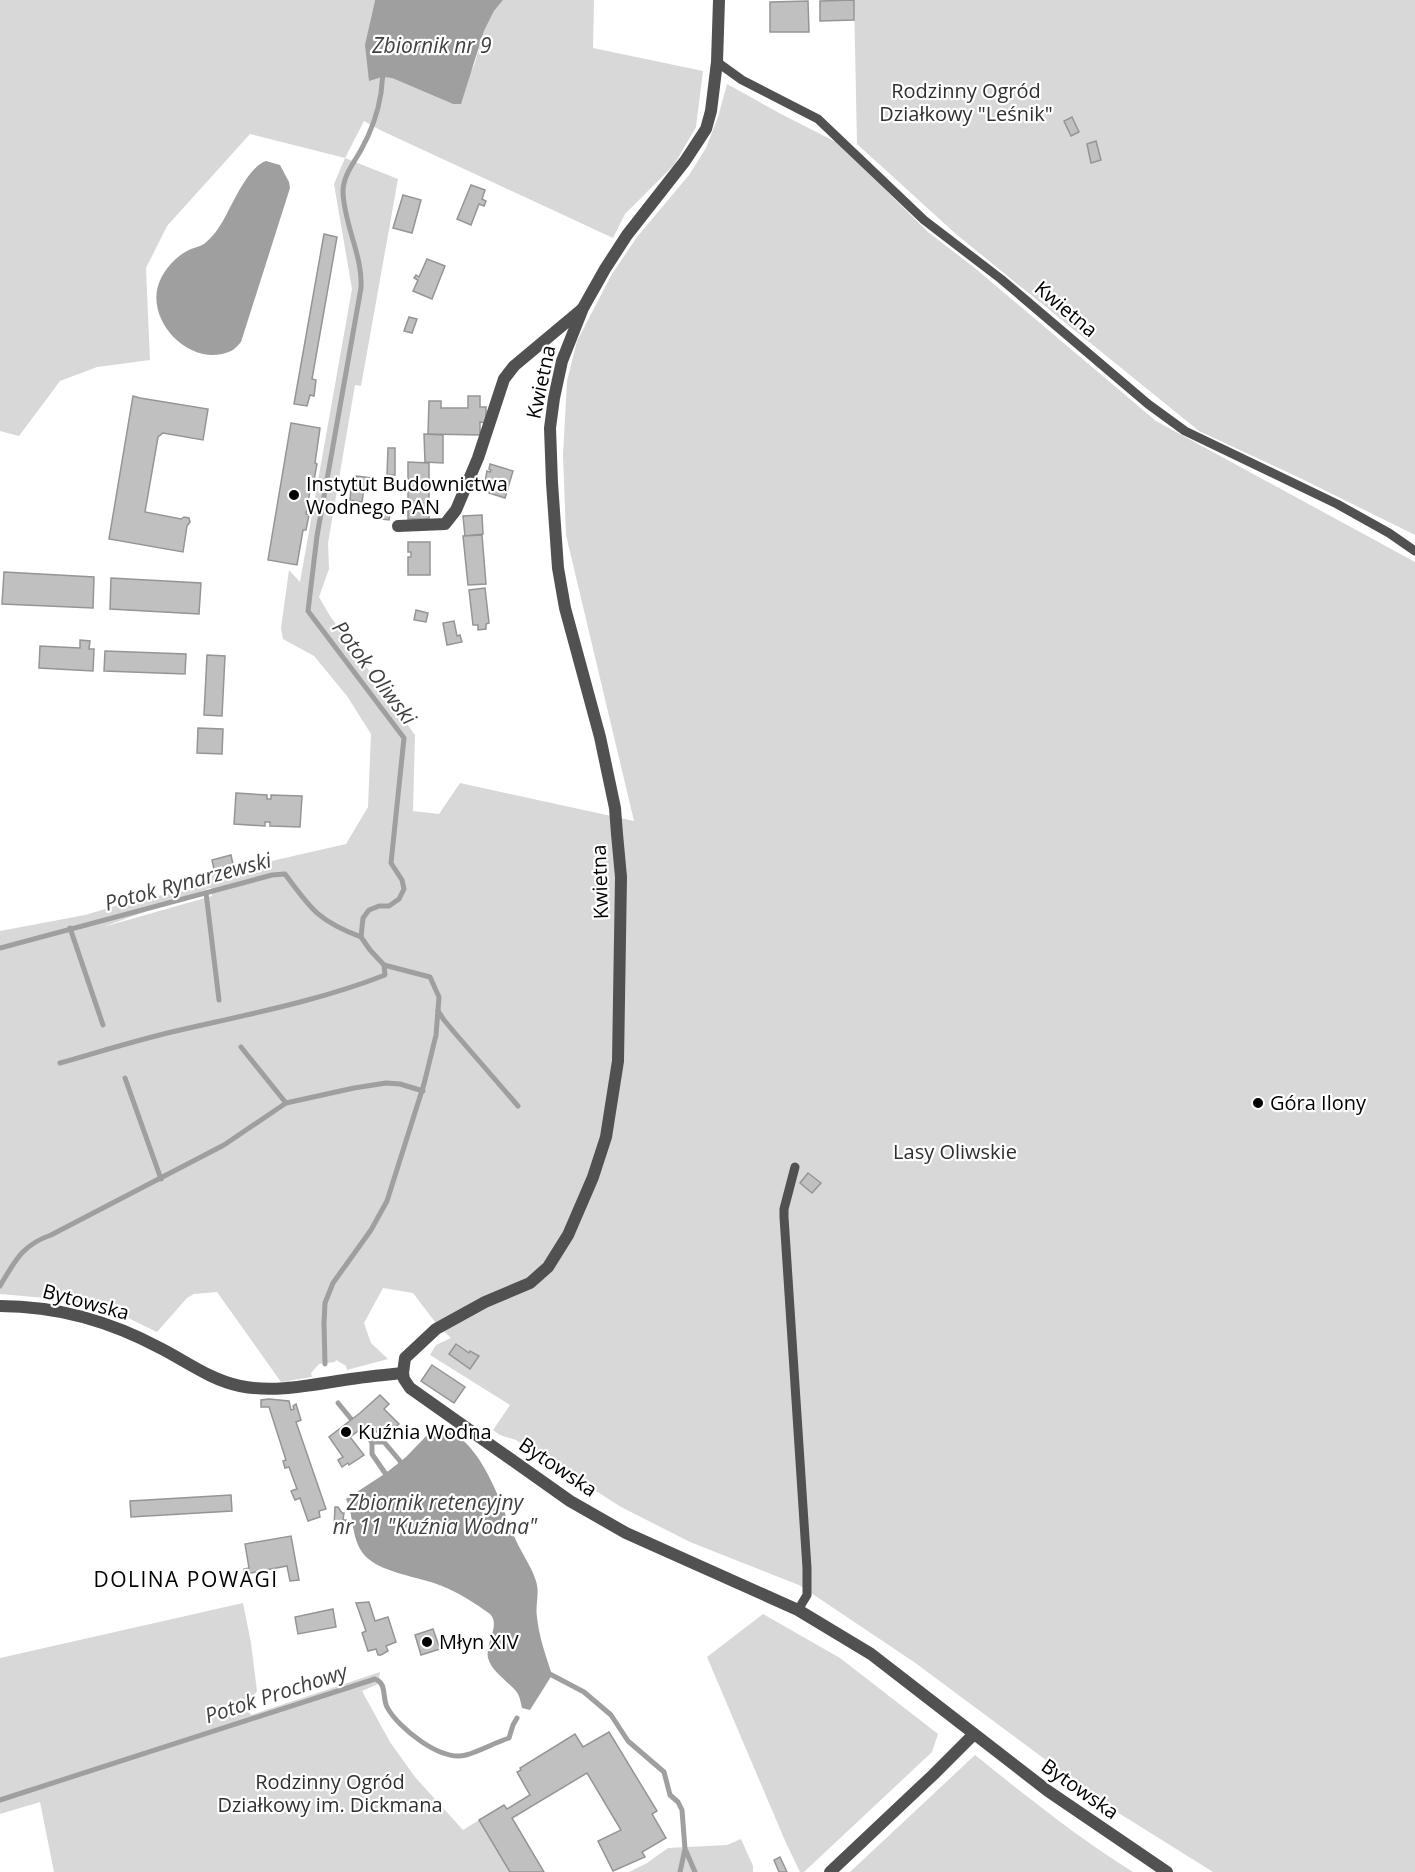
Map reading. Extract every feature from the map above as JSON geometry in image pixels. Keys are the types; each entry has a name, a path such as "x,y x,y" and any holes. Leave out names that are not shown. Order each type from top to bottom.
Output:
{"street":[{"name":"Kwietna","path":"403,1373 405,1359 436,1329 484,1302 530,1283 548,1267 568,1235 593,1178 606,1137 618,1061 621,877 618,834 600,737 565,608 558,568 550,428 562,362 583,308 627,236 685,161 706,129 711,111 717,62 719,0"},
{"name":"Kwietna","path":"398,526 445,524 456,510 478,458 504,379 514,366 583,308"},
{"name":"Bytowska","path":"0,1306 22,1306 93,1320 126,1331 204,1373 240,1386 295,1388 403,1373 410,1388 570,1501 626,1533 798,1610 871,1654 1075,1810 1167,1872"},
{"path":"830,1872 973,1734"}],"lane":[{"name":"Kwietna","path":"717,62 742,80 818,119 924,220 1001,279 1148,404 1185,431 1337,504 1389,533 1415,551"},
{"path":"795,1167 783,1217 807,1568 807,1595 798,1610"}],"green space":[{"path":"0,0 375,0 370,22 382,77 392,78 453,104 474,66 484,31 494,11 503,0 594,0 593,48 703,71 696,127 674,165 625,214 613,238 364,121 345,158 250,134 167,226 146,268 150,360 97,367 60,381 19,436 0,431"},
{"name":"Rodzinny Ogród Działkowy \"Leśnik\"","path":"854,0 1415,0 1415,535 1199,431 957,235 857,144"},
{"name":"Lasy Oliwskie","path":"727,84 838,143 928,232 976,269 1156,421 1415,562 1415,1872 1213,1872 1109,1807 914,1662 799,1585 690,1542 621,1507 516,1440 493,1430 510,1405 430,1355 436,1345 451,1338 435,1322 413,1293 383,1288 364,1323 371,1343 388,1359 347,1370 346,1366 336,1360 319,1364 311,1373 312,1377 281,1382 217,1292 194,1294 187,1298 157,1332 118,1313 68,1300 0,1294 0,931 85,915 122,904 195,888 215,874 346,844 368,807 371,734 347,696 314,656 283,639 281,628 289,570 300,582 352,289 334,184 345,158 398,179 361,386 355,385 328,543 329,569 319,597 330,616 415,735 413,811 439,814 460,783 634,821 566,535 563,455 567,381 577,341 612,274 637,237 689,175 706,148","holes":["210,888 212,896 103,927"]},
{"name":"Rodzinny Ogród Działkowy im. Dickmana","path":"243,1603 257,1691 246,1706 251,1715 380,1672 378,1684 362,1691 390,1742 415,1777 463,1830 479,1820 510,1872 54,1872 40,1802 0,1814 0,1658"},
{"path":"763,1614 840,1658 938,1734 932,1752 804,1872 800,1872 786,1843 707,1657"},
{"path":"975,1755 1072,1830 1133,1872 850,1872"},
{"path":"741,1839 753,1866 753,1872 629,1872 668,1848 727,1845"}],"water":[{"name":"Zbiornik nr 9","path":"375,0 503,0 494,11 484,31 461,104 453,104 392,78 382,77 369,81 365,45"},
{"path":"266,161 280,165 290,188 241,342 231,351 217,355 202,354 176,340 166,328 159,315 156,300 158,286 173,261 187,251 204,244 213,236 247,178 253,170"},
{"name":"Zbiornik retencyjny nr 11 \"Kuźnia Wodna\"","path":"433,1429 449,1431 475,1453 494,1487 516,1542 536,1581 538,1624 552,1675 530,1710 522,1708 518,1694 490,1663 488,1652 494,1623 490,1614 467,1598 442,1586 377,1565 358,1546 346,1499 406,1457"}],"building":[{"path":"854,0 854,20 820,21 820,1"},
{"path":"808,1 809,32 770,32 770,2"},
{"path":"1072,117 1079,132 1071,136 1064,121"},
{"path":"1096,141 1101,160 1091,163 1087,144"},
{"path":"471,185 485,190 482,199 486,201 484,206 479,204 471,225 457,219"},
{"path":"403,195 421,200 412,233 393,228"},
{"path":"324,234 337,237 312,379 316,380 314,396 310,395 307,406 294,404"},
{"path":"427,259 445,266 432,299 413,291 418,280 414,278 416,275 419,277"},
{"path":"409,317 417,319 412,333 404,331"},
{"path":"133,396 208,409 203,440 163,433 158,437 145,512 181,519 189,518 183,552 109,539"},
{"path":"468,396 480,396 480,407 486,407 486,423 480,422 480,435 428,434 429,401 441,401 441,408 468,408"},
{"name":"Instytut Budownictwa Wodnego PAN","path":"291,423 320,428 315,463 317,464 306,514 309,515 306,530 303,530 297,565 268,560"},
{"path":"424,434 443,435 443,463 425,462"},
{"path":"388,448 395,448 395,475 387,475"},
{"path":"408,462 429,463 429,519 408,519"},
{"path":"490,464 513,471 505,498 489,493 491,486 486,485 487,481 485,481 487,471 491,470 489,469"},
{"path":"356,476 372,478 371,489 364,489 362,502 350,500 351,487 355,487"},
{"path":"375,511 390,512 389,520 374,518"},
{"path":"482,515 483,534 465,536 463,516"},
{"path":"482,535 486,584 468,585 463,536"},
{"path":"408,542 430,542 430,575 408,575 408,557 411,557 411,552 408,552"},
{"path":"4,572 94,577 93,608 2,604"},
{"path":"111,578 201,583 199,614 110,609"},
{"path":"485,588 489,623 486,624 486,629 478,630 478,625 473,625 469,590"},
{"path":"416,610 428,613 426,622 414,620"},
{"path":"454,621 457,636 460,635 462,642 447,645 443,623"},
{"path":"80,640 90,641 89,649 94,649 93,671 39,668 40,646 80,648"},
{"path":"105,651 186,654 185,674 104,671"},
{"path":"207,655 225,656 222,716 204,715"},
{"path":"198,728 223,729 222,754 197,753"},
{"path":"236,793 267,795 267,799 271,799 271,795 302,796 300,827 270,826 270,822 265,822 265,826 234,824"},
{"path":"231,855 234,869 215,874 212,860"},
{"path":"808,1173 821,1183 812,1193 800,1183"},
{"path":"456,1344 469,1353 470,1351 479,1356 470,1369 449,1354"},
{"path":"432,1365 465,1387 454,1403 421,1381"},
{"name":"Kuźnia Wodna","path":"380,1395 389,1404 384,1409 399,1424 383,1439 369,1423 350,1437 364,1455 342,1467 338,1460 343,1457 329,1437"},
{"path":"261,1400 289,1401 291,1410 296,1404 301,1420 296,1422 326,1509 319,1511 320,1517 308,1521 300,1498 295,1500 291,1491 297,1489 289,1467 285,1468 283,1461 286,1460 269,1407 261,1407"},
{"path":"231,1495 232,1511 131,1517 130,1501"},
{"path":"335,1507 344,1513 343,1520 346,1520 347,1528 334,1527"},
{"path":"291,1536 299,1580 290,1581 287,1566 245,1574 244,1569 249,1568 245,1544"},
{"path":"369,1602 375,1621 388,1617 396,1642 386,1646 388,1651 381,1655 378,1655 376,1649 368,1651 362,1633 366,1631 356,1603"},
{"path":"333,1609 336,1627 298,1634 295,1617"},
{"name":"Młyn XIV","path":"433,1629 440,1649 421,1655 415,1635"},
{"path":"609,1732 657,1811 652,1814 666,1838 642,1852 645,1857 613,1871 598,1841 621,1830 587,1773 512,1818 544,1872 510,1872 479,1820 504,1805 507,1809 530,1795 517,1772 521,1770 520,1768 575,1734 583,1747"},
{"path":"780,1857 787,1872 779,1872 774,1860"}],"waterway":[{"name":"Potok Oliwski","path":"325,1364 325,1303 333,1283 371,1230 387,1201 424,1084 436,1035 439,997 430,977 384,965 361,937 363,918 369,910 379,906 389,906 399,899 404,889 402,880 391,863 404,738 308,611 317,536 361,288 359,264 344,204 343,186 374,122 384,70"},
{"name":"Potok Rynarzewski","path":"0,948 272,875 285,874 317,913 335,925 361,937"},
{"path":"206,893 219,1000"},
{"path":"70,928 103,1025"},
{"path":"60,1063 132,1042 282,1007 334,992 385,975 384,965"},
{"path":"438,1011 518,1106"},
{"path":"241,1047 286,1103"},
{"path":"125,1078 161,1179"},
{"path":"0,1286 20,1255 33,1244 224,1145 286,1103 386,1083 400,1084 423,1091"},
{"name":"Potok Oliwski","path":"338,1403 352,1420"},
{"name":"Potok Oliwski","path":"360,1429 372,1442 372,1454 385,1473 390,1475"},
{"name":"Potok Oliwski","path":"372,1442 384,1442 400,1461 402,1467"},
{"name":"Potok Oliwski","path":"546,1672 584,1692 611,1715 628,1741 664,1772 670,1795 678,1802 682,1810 685,1849 680,1872"},
{"name":"Potok Prochowy","path":"0,1800 375,1679 383,1687 387,1707 400,1724 421,1742 445,1753 456,1756 466,1755 509,1738 517,1718"},
{"name":"Potok Oliwski","path":"686,1851 695,1872"}],"place":[{"name":"Instytut Budownictwa Wodnego PAN","path":"294,495"},
{"name":"Góra Ilony","path":"1258,1103"},
{"name":"Kuźnia Wodna","path":"346,1432"},
{"name":"Młyn XIV","path":"427,1642"}],"district":[{"name":"DOLINA POWAGI","path":"186,1580"}]}
